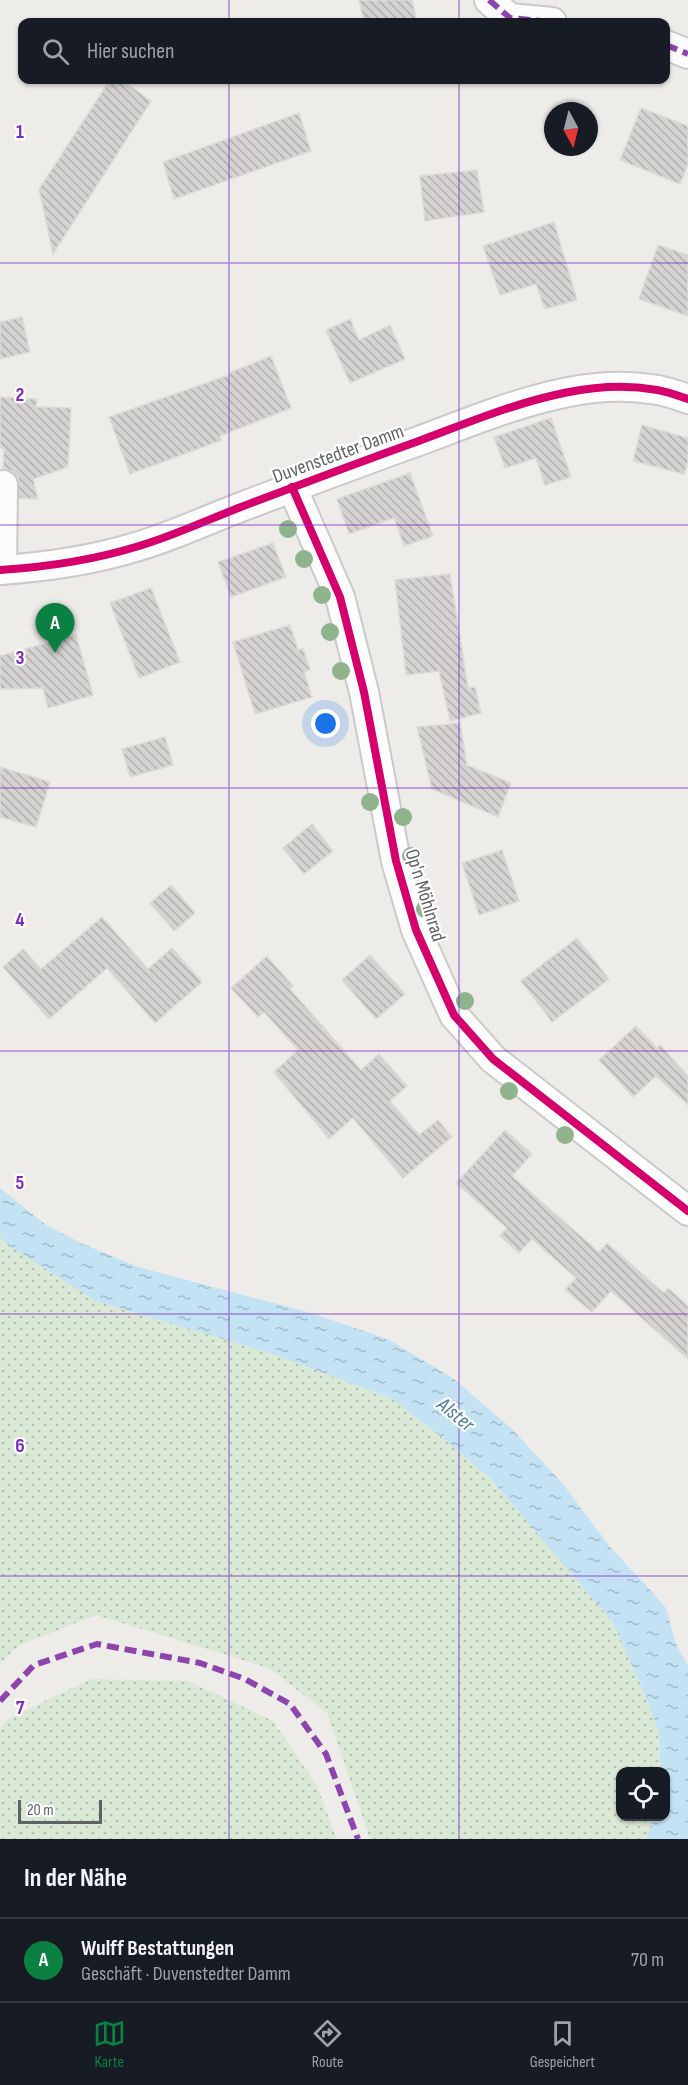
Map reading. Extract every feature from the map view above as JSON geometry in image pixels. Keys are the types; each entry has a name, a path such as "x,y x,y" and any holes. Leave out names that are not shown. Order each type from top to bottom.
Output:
{"street":[{"path":"489,0 510,18"},
{"path":"670,47 688,54"},
{"name":"Duvenstedter Damm","path":"1,570 68,563 139,546 489,413 559,393 599,388 640,388 688,399"},
{"path":"1,570 3,485"},
{"name":"Op'n Möhlnrad","path":"292,488 340,597 364,692 396,861 416,930 454,1015 493,1059 688,1211"}],"green space":[{"path":"0,1237 11,1247 267,1352 393,1399 490,1478 613,1621 644,1692 660,1736 660,1767 616,1767 616,1821 654,1821 647,1839 370,1839 327,1713 269,1668 96,1615 20,1645 0,1663"},
{"path":"91,1679 188,1681 273,1721 316,1784 337,1839 0,1839 0,1729 8,1719"}],"water":[{"name":"Alster","path":"0,1188 46,1225 81,1243 138,1267 308,1312 388,1339 454,1379 512,1429 563,1484 610,1547 666,1608 676,1644 688,1666 688,1839 647,1839 654,1821 670,1821 670,1767 660,1767 660,1736 644,1692 612,1621 490,1478 393,1399 267,1352 96,1301 11,1247 0,1237"}],"building":[{"path":"359,0 412,0 416,18 363,18"},
{"path":"107,84 128,84 151,101 53,254 39,189"},
{"path":"641,108 688,126 688,164 680,184 620,160"},
{"path":"299,113 311,151 174,199 163,162"},
{"path":"477,170 484,212 425,221 420,176"},
{"path":"554,222 577,300 545,309 536,284 500,295 483,246"},
{"path":"658,245 688,255 688,316 639,299"},
{"path":"22,317 30,352 0,359 0,322"},
{"path":"350,319 359,340 390,325 405,359 350,383 326,330"},
{"path":"271,356 291,408 220,436 222,440 130,474 109,417 229,375 229,373"},
{"path":"0,397 37,399 36,407 71,408 68,467 33,479 38,499 19,498 18,477 12,471 3,469 4,449 0,448"},
{"path":"551,418 571,477 545,485 536,458 505,468 494,437"},
{"path":"642,425 688,438 688,461 684,474 633,461"},
{"path":"410,473 433,536 404,546 394,518 349,534 337,499"},
{"path":"273,543 286,577 231,597 218,562"},
{"path":"450,574 468,688 475,687 481,713 450,721 439,671 406,675 395,580"},
{"path":"151,588 180,662 139,678 110,603"},
{"path":"290,625 298,650 303,648 310,670 304,672 312,697 255,714 233,642"},
{"path":"76,635 93,695 48,708 43,688 0,689 0,656"},
{"path":"460,723 467,765 511,783 498,817 432,789 417,727"},
{"path":"165,737 173,765 130,777 122,749"},
{"path":"0,767 50,782 36,827 0,817"},
{"path":"312,824 333,851 304,874 283,848"},
{"path":"502,850 519,901 479,915 462,863"},
{"path":"171,885 195,913 174,931 150,903"},
{"path":"102,917 148,969 172,948 202,982 155,1023 107,968 49,1019 3,967 23,949 41,969"},
{"path":"577,938 609,979 552,1022 521,981"},
{"path":"370,955 405,994 376,1019 342,980"},
{"path":"267,956 293,986 290,989 361,1070 379,1054 407,1086 390,1101 419,1135 438,1120 452,1137 403,1178 353,1118 329,1139 274,1072 298,1050 264,1012 258,1017 231,988"},
{"path":"636,1026 657,1048 660,1045 688,1076 688,1105 656,1076 633,1097 599,1060"},
{"path":"505,1130 532,1154 512,1176 599,1252 607,1243 664,1293 668,1288 688,1306 688,1359 611,1291 592,1312 565,1290 576,1278 532,1239 519,1253 500,1236 507,1228 456,1183"}],"marked path":[{"path":"489,0 510,18"},
{"path":"670,47 688,54"},
{"path":"0,1701 34,1665 97,1644 200,1663 245,1679 290,1704 326,1754 358,1839"}],"cycle path":[{"path":"0,570 88,559 152,542 481,418 550,396 585,389 620,387 654,390 688,399"},
{"path":"292,487 340,597 364,692 396,861 416,930 454,1015 493,1059 688,1211"}],"place":[{"name":"Wulff Bestattungen","path":"55,653"}]}
